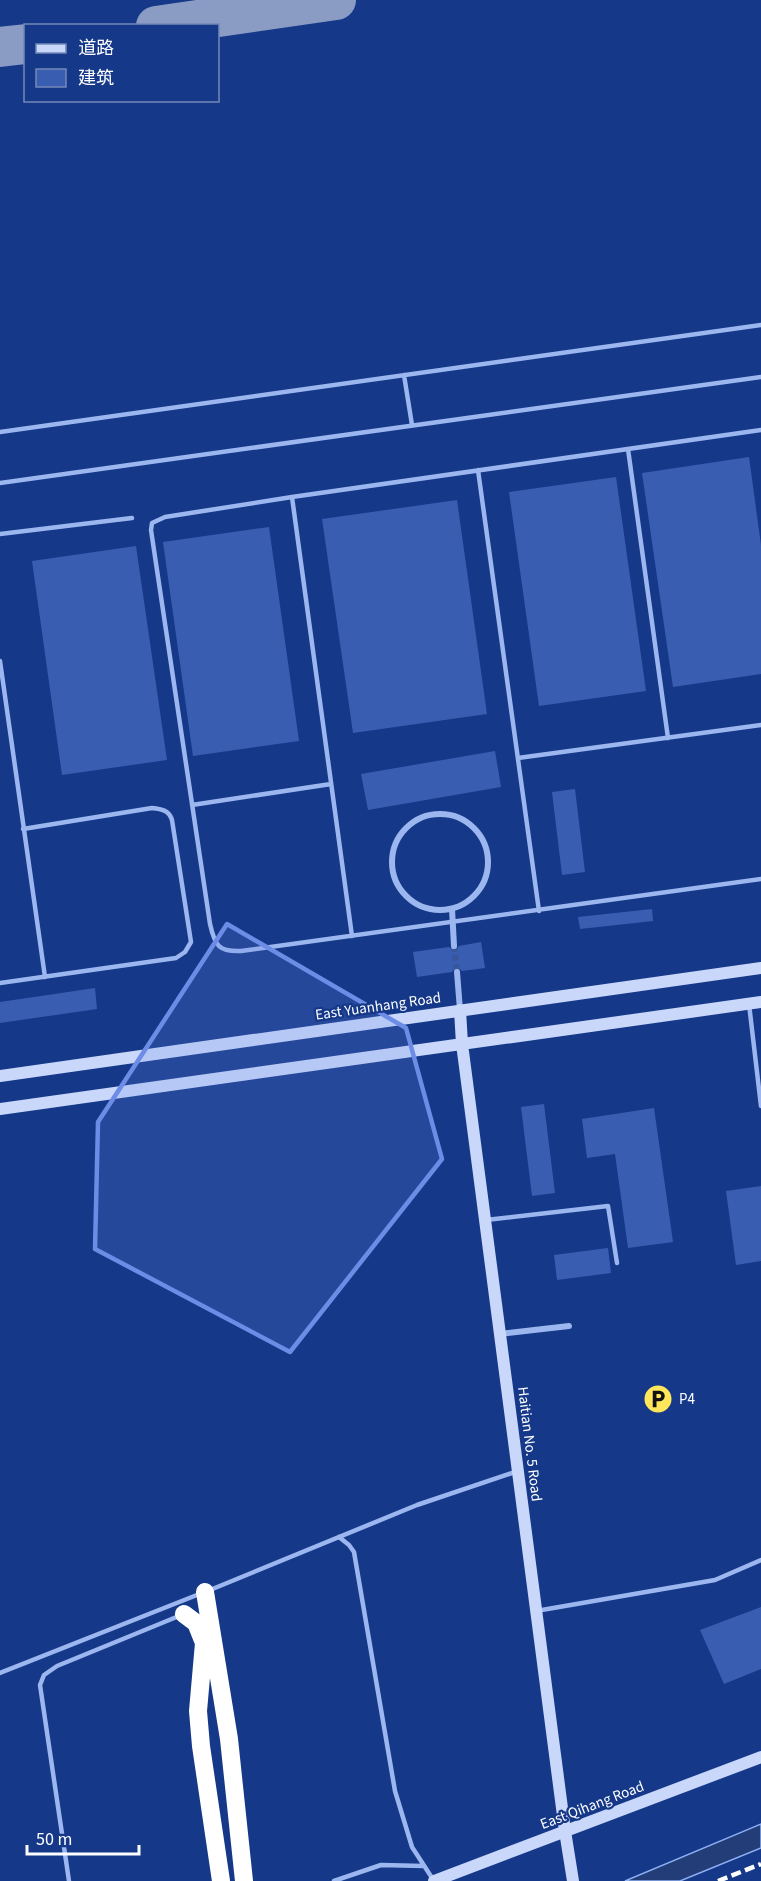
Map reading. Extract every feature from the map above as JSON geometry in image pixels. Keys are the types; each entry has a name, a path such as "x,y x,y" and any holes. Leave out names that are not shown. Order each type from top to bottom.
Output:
{"highway":[{"path":"205,1592 229,1739 244,1881"},
{"path":"184,1614 196,1623 204,1643 198,1711 221,1881"}],"street":[{"path":"434,814 450,815 466,822 479,834 486,851 487,870 481,887 468,901 452,909 431,910 412,901 397,886 392,865 395,845 404,830 417,819 434,814"},
{"path":"452,909 454,946"},
{"name":"East Yuanhang Road","path":"0,1076 761,968"},
{"path":"457,972 460,1010"},
{"path":"0,1109 755,1003"},
{"name":"Haitian No. 5 Road","path":"460,1010 462,1044 573,1881"},
{"path":"500,1334 569,1326"},
{"name":"East Qihang Road","path":"434,1881 761,1757"}],"lane":[{"path":"0,432 761,325"},
{"path":"404,375 411,425"},
{"path":"0,483 761,377"},
{"path":"761,430 165,517 152,523 151,530 210,924 218,946 227,952 453,923 761,879"},
{"path":"628,449 668,738"},
{"path":"478,470 539,911"},
{"path":"291,497 352,936"},
{"path":"0,534 132,518"},
{"path":"0,661 22,829 45,977"},
{"path":"518,758 761,725"},
{"path":"192,805 331,784"},
{"path":"0,983 181,957 188,948 191,936 170,814 152,808 22,829"},
{"path":"755,1003 761,1106"},
{"path":"485,1220 608,1206 617,1263"},
{"path":"0,1673 417,1505 518,1471"},
{"path":"339,1537 354,1552 395,1791 412,1847 434,1881"},
{"path":"536,1611 716,1580 761,1560"},
{"path":"69,1881 40,1685 44,1675 57,1666 184,1614"},
{"path":"334,1881 381,1865 424,1866"}],"highlighted area":[{"path":"227,924 406,1028 442,1159 290,1352 95,1249 98,1122"}],"water":[{"path":"761,1824 761,1848 680,1881 625,1881"}],"building":[{"path":"749,457 761,545 761,674 673,687 642,473"},
{"path":"616,477 646,691 539,706 509,492"},
{"path":"457,500 487,714 353,733 322,519"},
{"path":"269,527 299,741 193,756 163,542"},
{"path":"136,546 167,760 62,775 32,561"},
{"path":"495,751 501,787 368,810 361,774"},
{"path":"575,789 585,872 562,875 552,792"},
{"path":"652,909 653,921 580,929 578,917"},
{"path":"481,942 485,968 462,971 456,967 452,972 417,977 413,952 449,947 455,951 459,946"},
{"path":"95,988 97,1009 0,1023 0,1002"},
{"path":"544,1104 555,1193 532,1196 521,1107"},
{"path":"654,1108 673,1242 628,1248 615,1154 587,1158 582,1119"},
{"path":"761,1186 761,1261 736,1265 726,1191"},
{"path":"608,1248 611,1273 557,1280 554,1255"},
{"path":"761,1607 761,1669 724,1684 700,1630"}],"taxiway":[{"path":"170,24 336,0"},
{"path":"0,47 24,44"}],"tunnel":[{"path":"454,946 457,972"}],"railway":[{"path":"718,1881 761,1864"}],"place":[{"name":"P4","path":"658,1399"}]}
